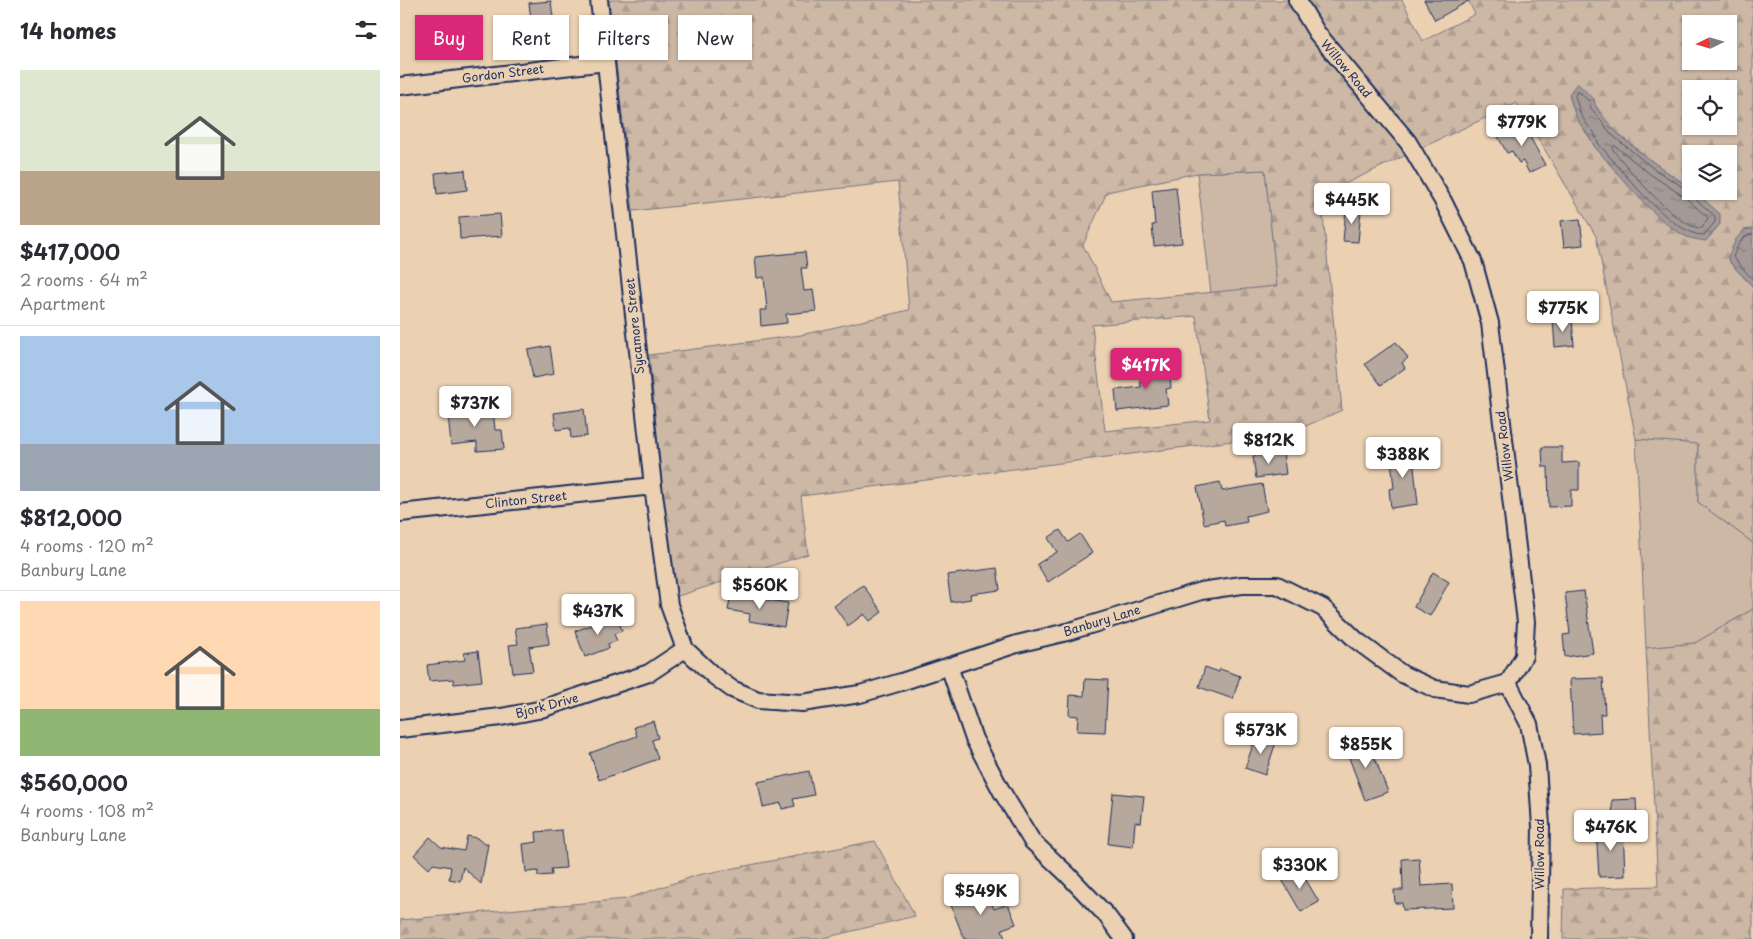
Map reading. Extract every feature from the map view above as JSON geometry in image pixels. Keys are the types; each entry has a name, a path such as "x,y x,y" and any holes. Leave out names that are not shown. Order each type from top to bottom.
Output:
{"street":[{"name":"Sycamore Street","path":"599,0 653,486 669,606 685,649"},
{"name":"Willow Road","path":"1297,0 1316,33 1408,142 1443,201 1473,261 1490,323 1526,622 1524,656 1508,683 1529,724 1537,765 1541,827 1539,939"},
{"name":"Gordon Street","path":"400,86 606,62"},
{"name":"Clinton Street","path":"400,513 653,486"},
{"name":"Banbury Lane","path":"685,649 714,676 732,689 758,700 802,703 860,694 1017,644 1067,632 1201,591 1242,585 1277,585 1323,608 1356,640 1402,674 1434,689 1469,694 1508,683"},
{"name":"Bjork Drive","path":"400,729 501,717 538,710 649,673 685,649"},
{"path":"949,666 974,739 1002,792 1032,841 1067,874 1113,923 1124,939"}],"green space":[{"path":"609,0 1402,0 1423,41 1475,14 1468,0 1753,0 1753,229 1744,230 1730,263 1753,287 1753,543 1698,502 1698,444 1636,439 1596,236 1517,103 1321,195 1342,410 1288,434 801,496 808,554 675,597 649,355 801,335 909,310 898,182 633,211 616,60 668,60 668,15 611,15","holes":["1265,170 1277,286 1111,302 1083,245 1107,192 1197,173","1196,316 1210,420 1105,431 1092,325"]},
{"path":"1265,170 1277,286 1211,293 1197,173"},
{"path":"1636,439 1698,443 1698,502 1753,543 1753,609 1695,643 1646,648"},
{"path":"1753,609 1753,939 1563,939 1564,889 1658,886 1646,648 1695,643"},
{"path":"875,841 915,916 819,939 400,939 400,920 626,899 698,875"}],"water":[{"path":"1577,83 1594,99 1598,110 1619,135 1682,182 1682,200 1704,200 1720,214 1720,224 1706,241 1687,237 1675,230 1637,196 1594,146 1577,118 1569,94"},
{"path":"1753,229 1753,287 1730,262 1728,257 1736,239 1744,230"}],"building":[{"path":"1424,0 1470,0 1435,20"},
{"path":"551,1 553,15 530,15 529,3"},
{"path":"1522,122 1545,165 1529,173 1523,161 1519,163 1512,151 1507,153 1497,135"},
{"path":"465,170 467,190 437,194 435,173"},
{"path":"1176,187 1182,243 1154,246 1152,225 1155,225 1152,190"},
{"path":"1346,209 1361,210 1358,242 1343,241"},
{"path":"500,214 502,236 460,239 459,217"},
{"path":"1580,219 1583,245 1564,247 1561,221"},
{"path":"805,252 807,268 801,268 804,291 813,290 816,311 786,314 787,323 761,326 760,310 767,310 764,277 757,278 755,257"},
{"path":"1572,319 1574,345 1555,347 1553,320"},
{"path":"1396,342 1408,358 1402,363 1405,368 1381,385 1365,364"},
{"path":"550,346 554,374 533,378 528,350"},
{"path":"1161,362 1163,377 1170,376 1171,388 1166,389 1168,405 1117,411 1115,390 1141,387 1139,365"},
{"path":"482,402 483,411 493,410 495,430 502,430 504,449 477,451 477,442 451,445 448,414 462,413 461,404"},
{"path":"584,409 587,436 571,438 570,428 556,430 554,413"},
{"path":"1542,447 1562,447 1562,463 1579,462 1579,490 1571,490 1571,506 1549,507 1548,467 1543,467"},
{"path":"1412,449 1418,504 1391,508 1389,489 1394,488 1390,451"},
{"path":"1283,452 1286,474 1256,478 1253,456"},
{"path":"1220,482 1222,491 1262,484 1267,511 1246,516 1247,522 1225,526 1224,520 1204,524 1197,487"},
{"path":"1060,530 1068,542 1080,534 1092,553 1048,582 1037,564 1057,552 1048,538"},
{"path":"997,568 1000,590 970,594 971,599 951,602 947,575"},
{"path":"1433,572 1449,582 1430,616 1414,607"},
{"path":"863,585 882,612 870,621 864,614 848,626 834,606"},
{"path":"1584,591 1593,653 1565,657 1563,635 1570,634 1565,593"},
{"path":"731,594 788,603 784,627 749,621 750,614 728,610"},
{"path":"617,616 622,631 614,634 617,641 608,644 609,648 585,657 575,631"},
{"path":"547,624 549,644 529,647 533,671 513,673 509,645 518,644 515,628"},
{"path":"478,651 482,681 454,684 453,679 429,681 427,665 465,660 464,653"},
{"path":"1205,667 1219,672 1220,669 1240,676 1233,699 1199,687"},
{"path":"1603,678 1605,714 1600,714 1601,732 1573,734 1570,679"},
{"path":"1085,679 1108,680 1105,732 1077,731 1078,716 1069,715 1070,695 1084,696"},
{"path":"653,721 658,738 652,740 658,759 599,780 590,753 637,736 634,727"},
{"path":"1256,736 1276,742 1265,775 1245,768"},
{"path":"1367,738 1388,792 1365,800 1345,747"},
{"path":"809,771 814,795 793,799 795,806 782,809 781,803 763,807 758,782"},
{"path":"1113,793 1144,796 1141,823 1135,822 1133,847 1108,844"},
{"path":"1636,799 1637,822 1613,823 1612,800"},
{"path":"1623,826 1625,876 1599,877 1596,828"},
{"path":"562,830 566,868 551,869 552,875 538,876 538,871 526,872 523,844 537,842 536,832"},
{"path":"467,836 477,838 484,844 488,844 481,884 463,867 460,881 449,879 451,867 433,864 429,869 414,855 430,837 441,847 464,851"},
{"path":"1419,858 1421,886 1452,884 1453,908 1403,910 1402,903 1395,903 1394,890 1403,890 1402,859"},
{"path":"1299,868 1319,902 1301,912 1281,878"},
{"path":"985,886 994,909 1008,904 1016,924 1002,929 1005,939 964,939 949,900"}]}
